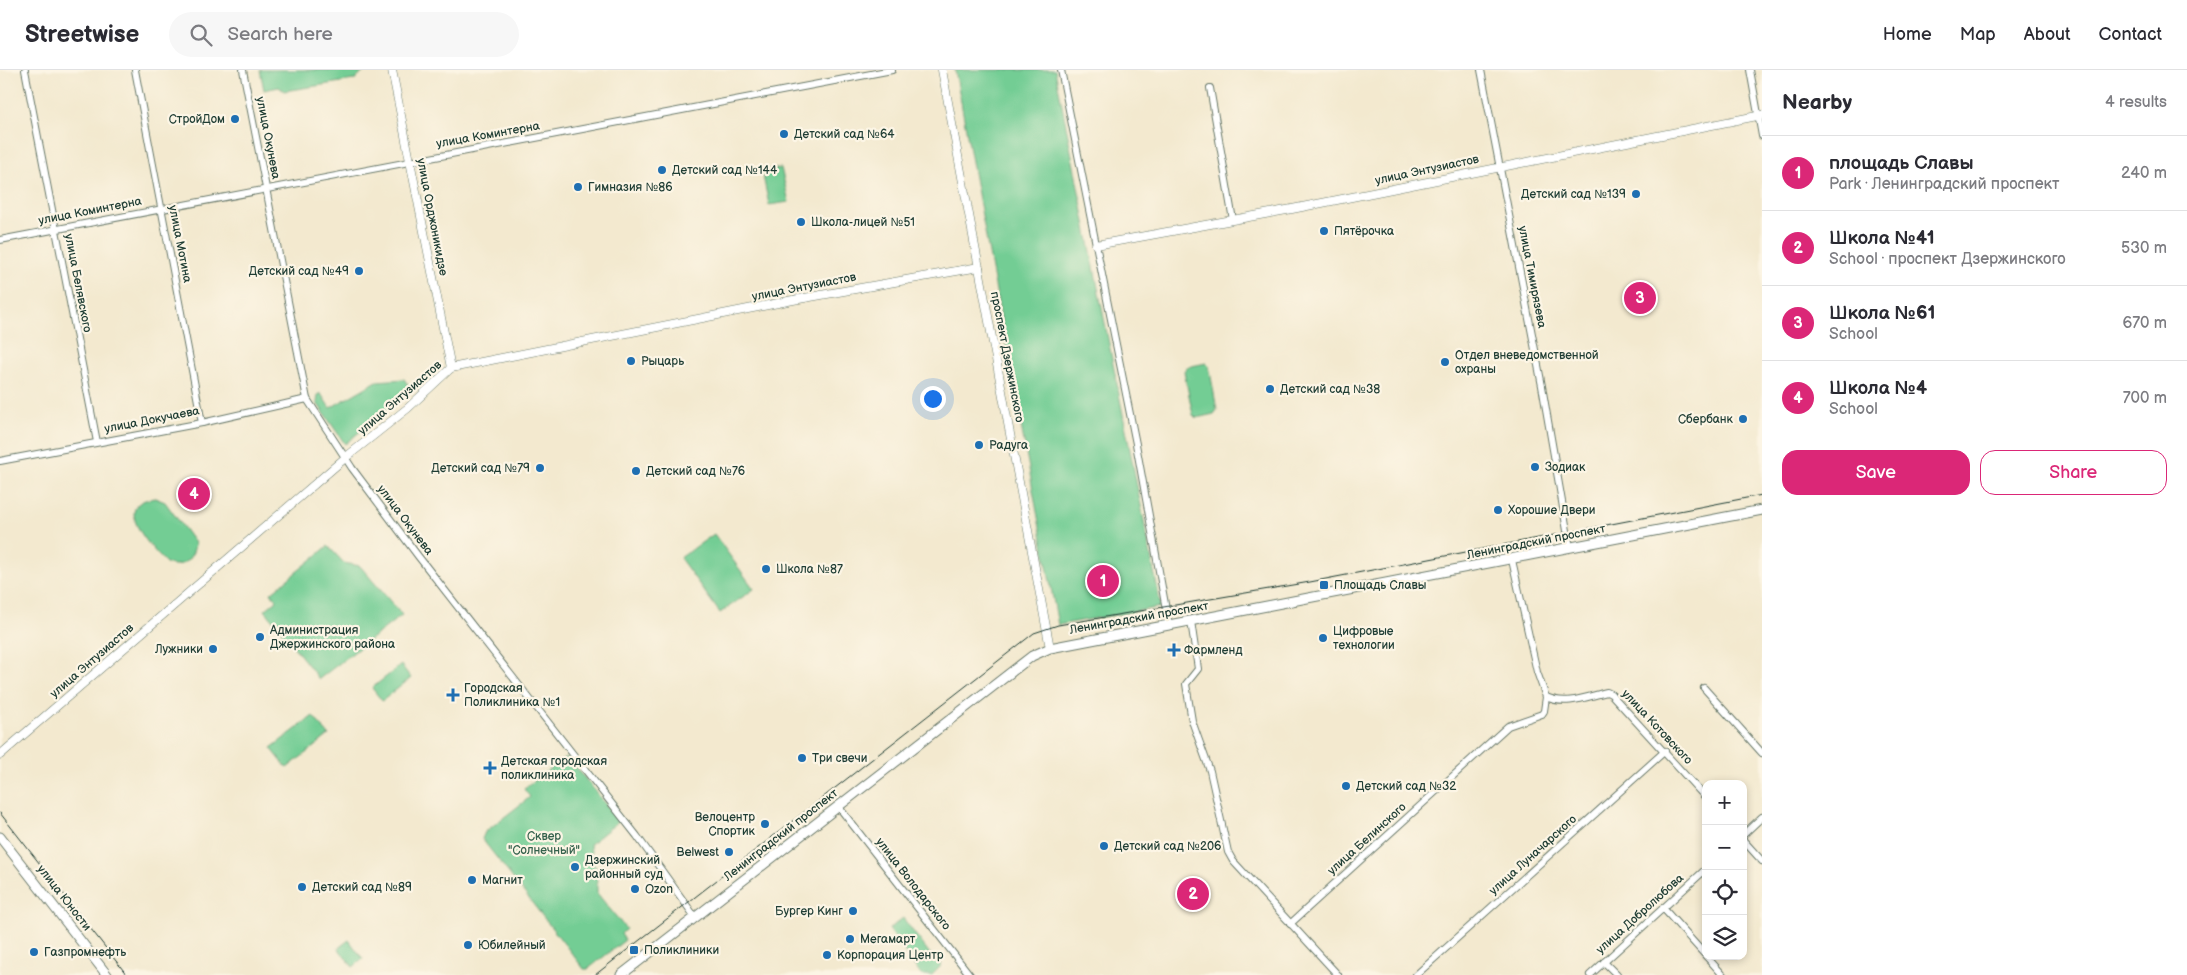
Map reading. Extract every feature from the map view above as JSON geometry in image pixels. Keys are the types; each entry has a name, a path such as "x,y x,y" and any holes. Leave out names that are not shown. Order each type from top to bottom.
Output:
{"main road":[{"name":"Ленинградский проспект","path":"621,975 1032,656 1050,648 1512,560 1762,510"},
{"name":"улица Юности","path":"0,837 108,975"}],"street":[{"name":"улица Белявского","path":"25,70 98,442"},
{"name":"улица Мотина","path":"135,70 202,422"},
{"name":"улица Окунева","path":"243,70 307,399 346,458 459,609 637,836 694,917"},
{"name":"улица Орджоникидзе","path":"392,70 451,368"},
{"name":"улица Коминтерна","path":"0,240 409,160 892,70"},
{"name":"проспект Дзержинского","path":"942,70 1050,648"},
{"path":"1061,70 1136,444 1169,626"},
{"name":"улица Тимирязева","path":"1481,70 1544,396 1570,548"},
{"path":"1750,70 1760,116 1762,136"},
{"path":"1210,88 1233,220"},
{"name":"улица Энтузиастов","path":"1096,245 1233,220 1760,116"},
{"name":"улица Энтузиастов","path":"0,755 346,458 408,408 451,368 793,300 979,267"},
{"name":"улица Докучаева","path":"0,461 202,422 307,399"},
{"path":"1512,560 1537,672 1546,697"},
{"path":"1191,621 1198,669 1186,684 1192,721 1210,771 1226,846 1233,861 1338,975"},
{"path":"1704,688 1762,753"},
{"name":"улица Котовского","path":"1546,697 1555,701 1567,702 1607,692 1611,694 1702,793"},
{"name":"улица Белинского","path":"1290,924 1508,726 1542,714 1546,697"},
{"name":"улица Луначарского","path":"1416,975 1665,751"},
{"name":"улица Володарского","path":"838,806 970,975"},
{"path":"1747,831 1762,818"},
{"path":"1747,844 1762,861"},
{"name":"улица Добролюбова","path":"1590,975 1705,870"},
{"path":"1663,908 1702,952"},
{"path":"1710,960 1723,975"},
{"path":"1604,962 1617,975"}],"green space":[{"path":"260,70 366,70 354,80 284,91 279,87 264,90"},
{"path":"955,70 1055,70 1161,607 1058,625"},
{"path":"781,168 789,202 769,205 762,171"},
{"path":"1206,363 1209,366 1217,410 1214,414 1196,418 1193,415 1184,371 1187,367"},
{"path":"404,379 411,389 345,444 317,403 318,394 321,394 330,408 377,381"},
{"path":"155,498 165,502 195,543 190,558 182,564 172,565 166,563 151,547 138,527 134,517 135,508 142,502"},
{"path":"714,534 754,589 720,613 680,558"},
{"path":"328,546 344,563 360,566 402,615 319,679 265,610 277,600 271,593"},
{"path":"401,665 411,678 382,701 372,688"},
{"path":"313,716 329,735 287,768 271,748"},
{"name":"Сквер \"Солнечный\"","path":"564,758 569,758 619,821 590,844 591,853 587,857 597,869 597,893 626,929 621,934 625,940 588,969 584,969 482,839 485,832 530,797 524,789"},
{"path":"903,918 930,954 942,959 940,967 932,975 921,975 889,929"},
{"path":"349,940 363,959 353,967 338,948"}],"tram line":[{"path":"595,975 1034,633 1058,625 1310,582 1762,495"},
{"path":"0,813 127,975"}],"place":[{"name":"СтройДом","path":"235,119"},
{"name":"Детский сад №64","path":"784,134"},
{"name":"Детский сад №144","path":"662,170"},
{"name":"Гимназия №86","path":"578,187"},
{"name":"Детский сад №139","path":"1636,194"},
{"name":"Школа-лицей №51","path":"801,222"},
{"name":"Пятёрочка","path":"1324,231"},
{"name":"Детский сад №49","path":"359,271"},
{"name":"Школа №61","path":"1640,298"},
{"name":"Рыцарь","path":"631,361"},
{"name":"Отдел вневедомственной охраны","path":"1445,362"},
{"name":"Детский сад №38","path":"1270,389"},
{"name":"Сбербанк","path":"1743,419"},
{"name":"Радуга","path":"979,445"},
{"name":"Зодиак","path":"1535,467"},
{"name":"Детский сад №79","path":"540,468"},
{"name":"Детский сад №76","path":"636,471"},
{"name":"Школа №4","path":"194,494"},
{"name":"Хорошие Двери","path":"1498,510"},
{"name":"Школа №87","path":"766,569"},
{"name":"площадь Славы","path":"1103,581"},
{"name":"Площадь Славы","path":"1324,585"},
{"name":"Администрация Джержинского района","path":"260,637"},
{"name":"Цифровые технологии","path":"1323,638"},
{"name":"Лужники","path":"213,649"},
{"name":"Фармленд","path":"1174,650"},
{"name":"Городская Поликлиника №1","path":"453,695"},
{"name":"Три свечи","path":"802,758"},
{"name":"Детская городская поликлиника","path":"490,768"},
{"name":"Детский сад №32","path":"1346,786"},
{"name":"Велоцентр Спортик","path":"765,824"},
{"name":"Детский сад №206","path":"1104,846"},
{"name":"Belwest","path":"729,852"},
{"name":"Дзержинский районный суд","path":"575,867"},
{"name":"Магнит","path":"472,880"},
{"name":"Детский сад №89","path":"302,887"},
{"name":"Ozon","path":"635,889"},
{"name":"Школа №41","path":"1193,894"},
{"name":"Бургер Кинг","path":"853,911"},
{"name":"Мегамарт","path":"850,939"},
{"name":"Юбилейный","path":"468,945"},
{"name":"Поликлиники","path":"634,950"},
{"name":"Газпромнефть","path":"34,952"},
{"name":"Корпорация Центр","path":"827,955"}]}
